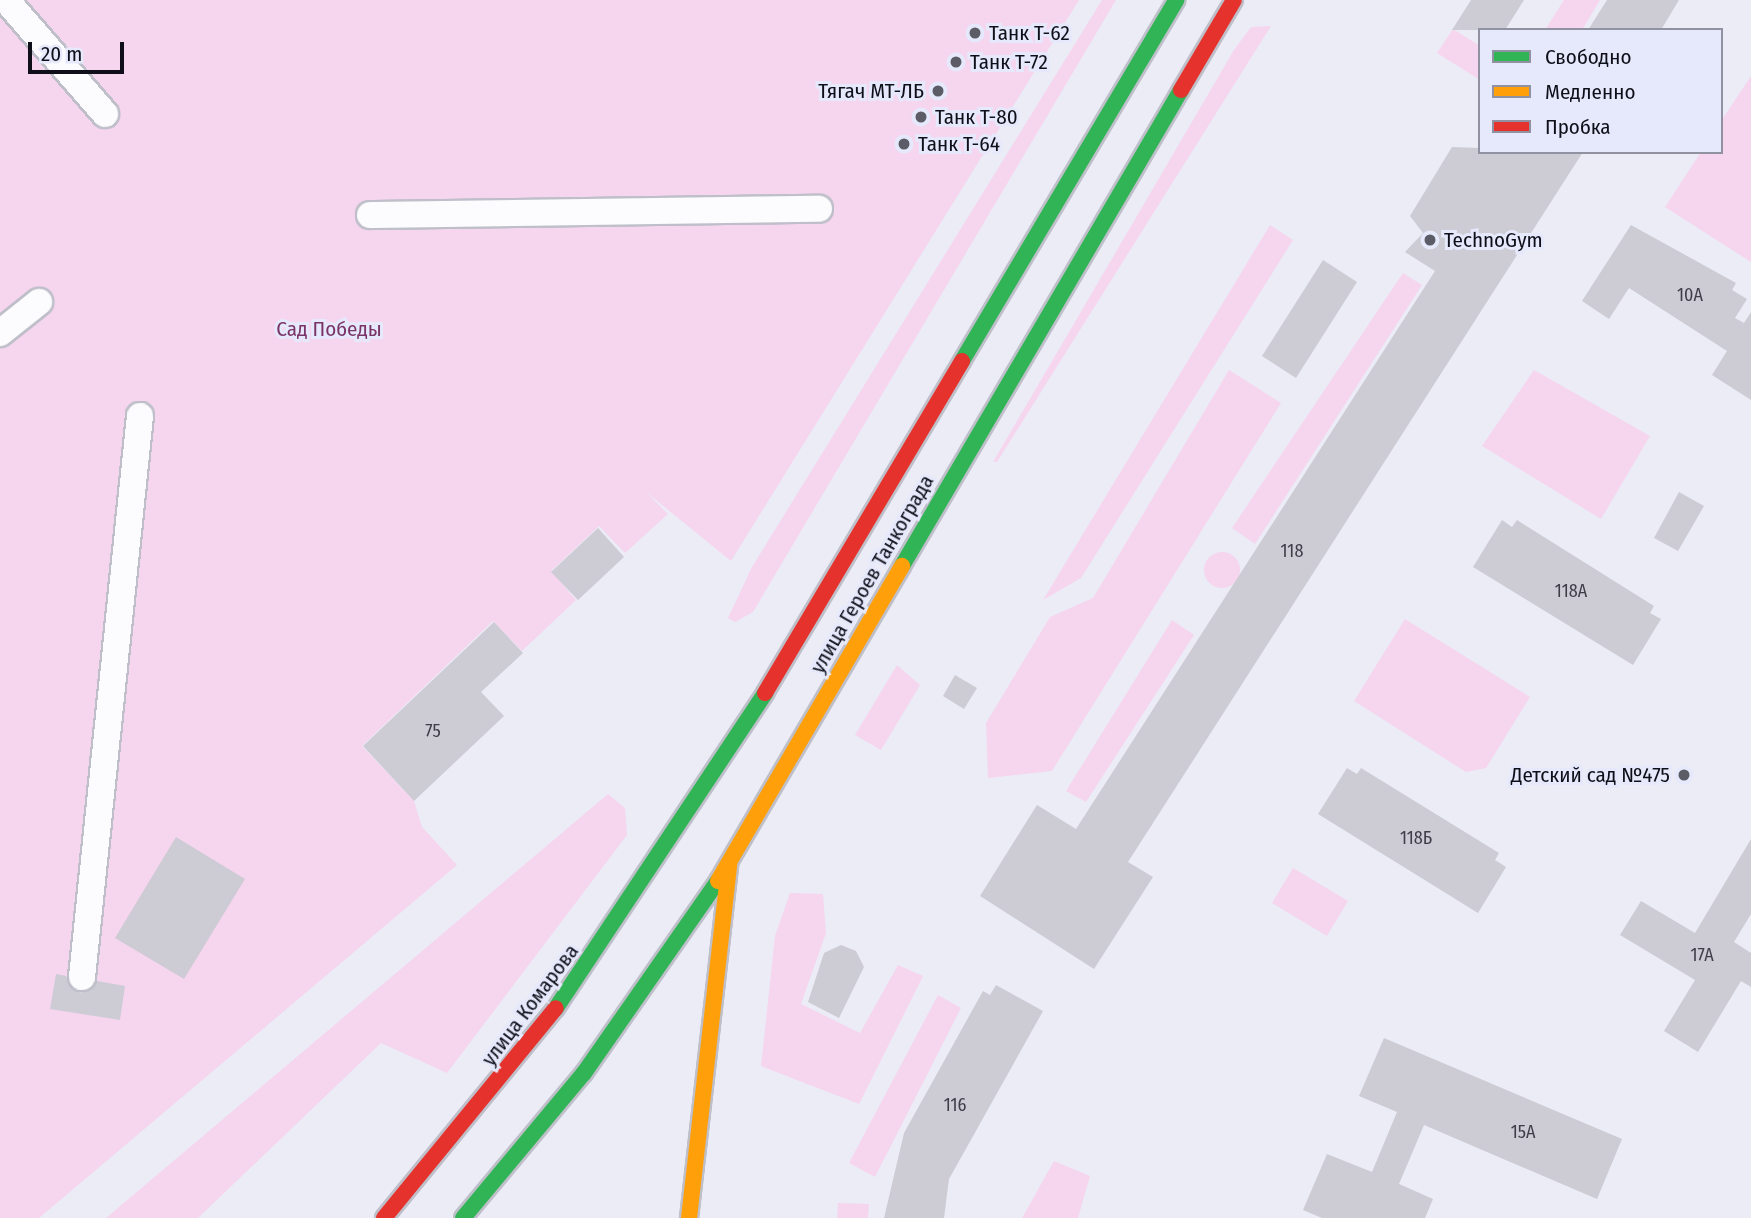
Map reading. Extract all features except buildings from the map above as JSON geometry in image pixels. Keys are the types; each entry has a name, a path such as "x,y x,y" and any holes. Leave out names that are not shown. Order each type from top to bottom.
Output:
{"main road":[{"name":"улица Героев Танкограда","path":"698,812 1176,0"},
{"name":"улица Героев Танкограда","path":"689,1218 729,865 1234,0"},
{"name":"улица Комарова","path":"384,1218 536,1039 698,812"},
{"path":"463,1218 584,1073 729,865 715,841"}],"street":[{"path":"6,0 105,114"},
{"path":"370,215 819,209"},
{"path":"0,333 39,302"},
{"path":"82,977 140,416"}],"green space":[{"name":"Сад Победы","path":"0,0 1079,0 731,561 646,492 668,514 625,553 599,526 551,571 576,600 522,651 493,621 362,746 414,801 422,827 457,865 39,1218 0,1218"},
{"path":"1102,0 1116,0 753,612 735,622 728,618 752,567"},
{"path":"1564,0 1600,0 1583,28 1546,28"},
{"path":"1271,26 997,462 993,462 1234,50 1251,27"},
{"path":"1453,29 1478,45 1478,79 1437,53"},
{"path":"1751,76 1751,262 1665,207 1700,154 1723,154 1723,118"},
{"path":"1270,225 1293,240 1081,578 1043,600"},
{"path":"1403,273 1422,285 1255,544 1232,528"},
{"path":"1229,370 1281,403 1052,771 988,778 986,723 1050,617 1093,598"},
{"path":"1534,370 1650,436 1601,519 1482,446"},
{"path":"1222,552 1235,557 1240,570 1235,583 1222,588 1209,583 1204,570 1209,557"},
{"path":"1405,619 1530,697 1486,768 1466,772 1354,701"},
{"path":"1172,620 1194,635 1086,802 1066,791"},
{"path":"897,665 920,685 881,750 855,735"},
{"path":"608,794 625,808 627,835 447,1073 381,1043 198,1218 106,1218"},
{"path":"1293,868 1348,901 1327,936 1272,903"},
{"path":"790,893 823,894 826,933 801,1004 860,1033 898,965 923,976 859,1104 761,1066 775,936"},
{"path":"938,995 961,1008 875,1177 849,1163"},
{"path":"1054,1161 1090,1176 1078,1218 1022,1218"},
{"path":"838,1203 869,1204 868,1218 837,1218"}],"traffic: fast":[{"path":"962,361 1176,0"},
{"path":"902,566 1181,90"},
{"path":"556,1008 765,693"},
{"path":"463,1218 584,1073 718,881"}],"traffic: slow":[{"path":"718,881 902,566"},
{"path":"689,1218 729,865"}],"traffic: jam":[{"path":"1181,90 1234,0"},
{"path":"765,693 962,361"},
{"path":"384,1218 556,1008"}],"place":[{"name":"Танк Т-62","path":"975,33"},
{"name":"Танк Т-72","path":"956,62"},
{"name":"Тягач МТ-ЛБ","path":"938,91"},
{"name":"Танк Т-80","path":"921,117"},
{"name":"Танк Т-64","path":"904,144"},
{"name":"TechnoGym","path":"1430,240"},
{"name":"Детский сад №475","path":"1684,775"}]}
